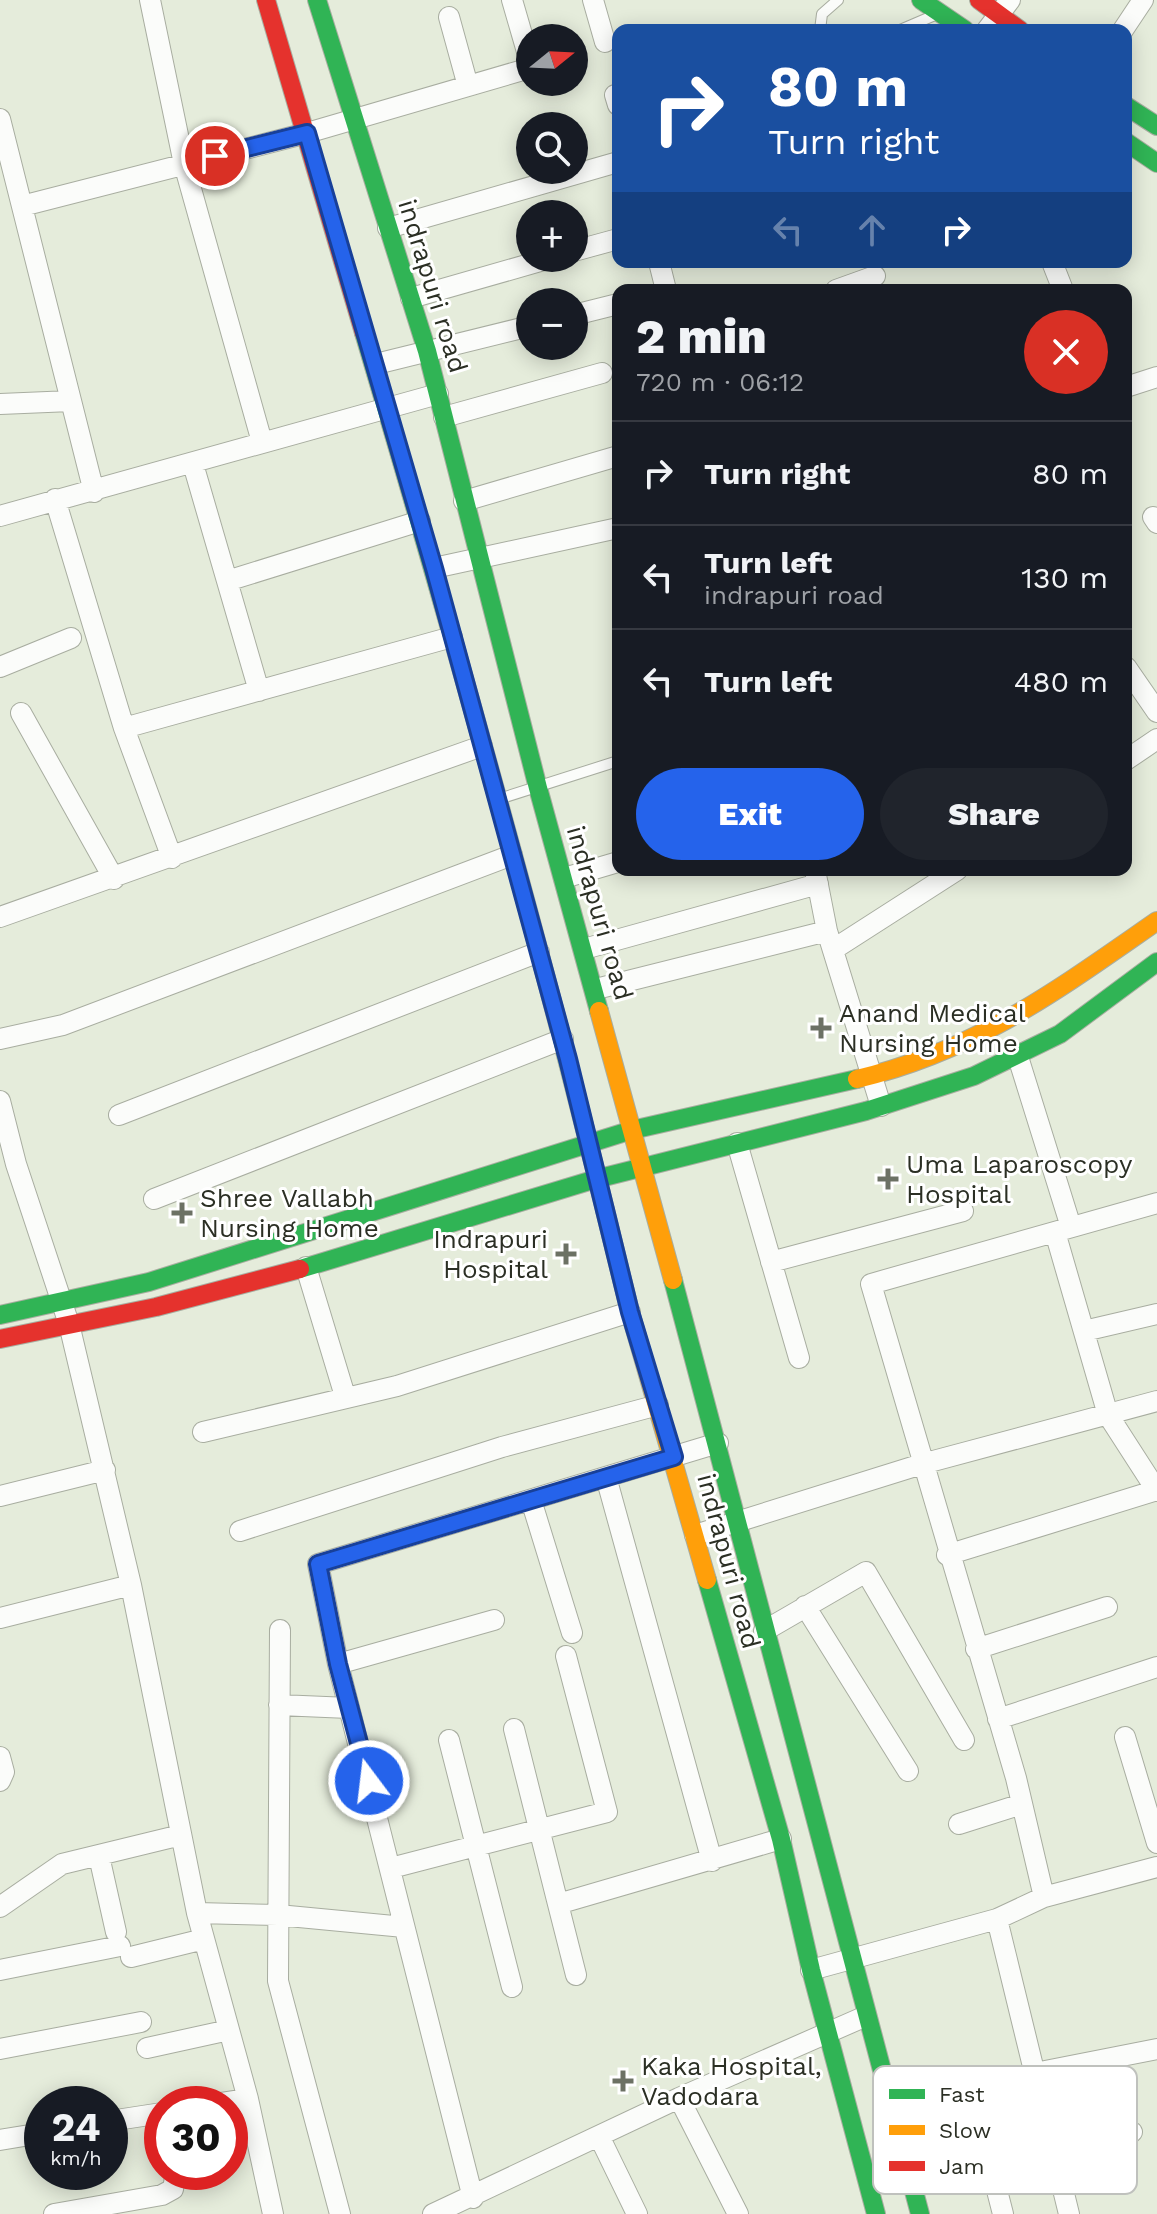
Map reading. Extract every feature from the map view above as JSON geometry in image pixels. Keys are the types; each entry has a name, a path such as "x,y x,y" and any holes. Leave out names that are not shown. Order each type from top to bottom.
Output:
{"main road":[{"name":"indrapuri road","path":"266,0 434,568 563,1039 630,1312 781,1839 811,1970 876,2214"},
{"name":"indrapuri road","path":"317,0 427,351 538,788 596,989 739,1521 764,1631 880,2066"},
{"path":"921,0 956,24"},
{"path":"979,0 999,15"},
{"path":"1132,110 1157,126"},
{"path":"1132,146 1157,163"},
{"path":"0,1315 149,1282 632,1130 873,1075 992,1032 1157,921"},
{"path":"0,1339 156,1307 306,1267 596,1179 881,1106 974,1076 1060,1034 1157,962"},
{"path":"1095,964 1116,991"},
{"name":"indrapuri road","path":"915,2194 920,2214"}],"street":[{"path":"150,0 184,164 262,442"},
{"path":"512,0 519,24"},
{"path":"593,0 605,42"},
{"path":"1127,24 1143,0"},
{"path":"449,17 468,86"},
{"path":"22,206 307,133 516,72"},
{"path":"0,119 94,492"},
{"path":"388,228 612,164"},
{"path":"588,247 612,241"},
{"path":"411,298 516,268"},
{"path":"853,284 875,276"},
{"path":"588,312 612,306"},
{"path":"376,364 516,329"},
{"path":"444,417 602,373"},
{"path":"1132,385 1157,377"},
{"path":"0,516 438,394"},
{"path":"0,404 71,401"},
{"path":"464,501 612,458"},
{"path":"193,464 259,691"},
{"path":"55,499 124,728 172,858"},
{"path":"227,581 420,521"},
{"path":"434,568 479,555 612,529"},
{"path":"124,728 452,637"},
{"path":"0,667 71,638"},
{"path":"1132,676 1157,712"},
{"path":"21,713 114,879"},
{"path":"1132,756 1157,739"},
{"path":"0,917 482,746"},
{"path":"0,1039 63,1025 512,855"},
{"path":"564,878 612,864"},
{"path":"596,989 831,940 946,876"},
{"path":"584,949 816,877 831,940 881,1106"},
{"path":"119,1115 539,952"},
{"path":"154,1199 563,1039"},
{"path":"947,1555 1157,1490 1108,1415 1084,1331 1063,1230 1018,1057"},
{"path":"0,1101 8,1166 63,1301 69,1324 131,1585 197,1913 244,2086"},
{"path":"737,1143 799,1358"},
{"path":"1044,1897 1022,1804 947,1555 871,1284 1157,1203"},
{"path":"771,1262 963,1211"},
{"path":"306,1267 345,1396"},
{"path":"203,1432 397,1386 630,1312"},
{"path":"1084,1331 1157,1314"},
{"path":"695,1535 922,1464 1157,1401"},
{"path":"240,1531 502,1447 658,1405"},
{"path":"473,2198 338,1664 318,1564 718,1443"},
{"path":"0,1496 105,1470"},
{"path":"606,1477 712,1861"},
{"path":"531,1500 572,1633"},
{"path":"764,1631 866,1572 964,1740"},
{"path":"0,1618 131,1585"},
{"path":"805,1606 908,1771"},
{"path":"976,1649 1107,1607"},
{"path":"338,1664 494,1620"},
{"path":"280,1630 278,1981 340,2214"},
{"path":"391,1868 607,1812 566,1656"},
{"path":"998,1719 1157,1667"},
{"path":"279,1705 349,1708"},
{"path":"514,1729 576,1975"},
{"path":"1125,1737 1157,1843"},
{"path":"449,1740 512,1987"},
{"path":"0,1757 4,1772 0,1781"},
{"path":"959,1824 1022,1804"},
{"path":"0,1907 62,1864 181,1835"},
{"path":"558,1904 781,1839"},
{"path":"99,1856 122,1945"},
{"path":"811,1970 997,1919 1044,1897 1157,1867"},
{"path":"197,1913 278,1915 404,1927"},
{"path":"997,1919 1033,2066"},
{"path":"0,1970 122,1945 204,1939"},
{"path":"433,2214 473,2198 679,2098 866,2016"},
{"path":"0,2049 141,2022"},
{"path":"147,2048 229,2030"},
{"path":"1071,2066 1157,2049"},
{"path":"679,2098 738,2214"},
{"path":"248,2099 273,2214"},
{"path":"0,2140 24,2136"},
{"path":"600,2138 637,2214"},
{"path":"54,2214 162,2195 171,2190"},
{"path":"998,2194 1003,2214"},
{"path":"1064,2194 1069,2214"}],"lane":[{"path":"821,24 822,14 838,0"},
{"path":"914,24 940,13"},
{"path":"496,799 612,763"}],"traffic: fast":[{"path":"317,0 427,351 538,788 599,1011"},
{"path":"921,0 956,24"},
{"path":"1132,110 1157,126"},
{"path":"1132,146 1157,163"},
{"path":"364,333 490,770 605,1210"},
{"path":"300,1269 596,1179 866,1111 974,1076 1060,1034 1157,962"},
{"path":"0,1315 149,1282 632,1130 857,1079"},
{"path":"673,1280 881,2066"},
{"path":"707,1580 781,1839 811,1970 876,2214"},
{"path":"915,2194 920,2214"}],"traffic: slow":[{"path":"857,1079 900,1067 978,1035 1050,993 1157,921"},
{"path":"599,1011 673,1280"},
{"path":"605,1210 630,1312 707,1580"}],"traffic: jam":[{"path":"266,0 364,333"},
{"path":"979,0 1012,24"},
{"path":"0,1339 156,1307 300,1269"}],"place":[{"name":"Anand Medical Nursing Home","path":"821,1028"},
{"name":"Uma Laparoscopy Hospital","path":"888,1179"},
{"name":"Shree Vallabh Nursing Home","path":"182,1213"},
{"name":"Indrapuri Hospital","path":"566,1254"},
{"name":"Kaka Hospital, Vadodara","path":"623,2081"}],"route":[{"path":"215,156 307,133 434,568 568,1059 630,1312 674,1457 318,1564 338,1664 369,1781"}]}
